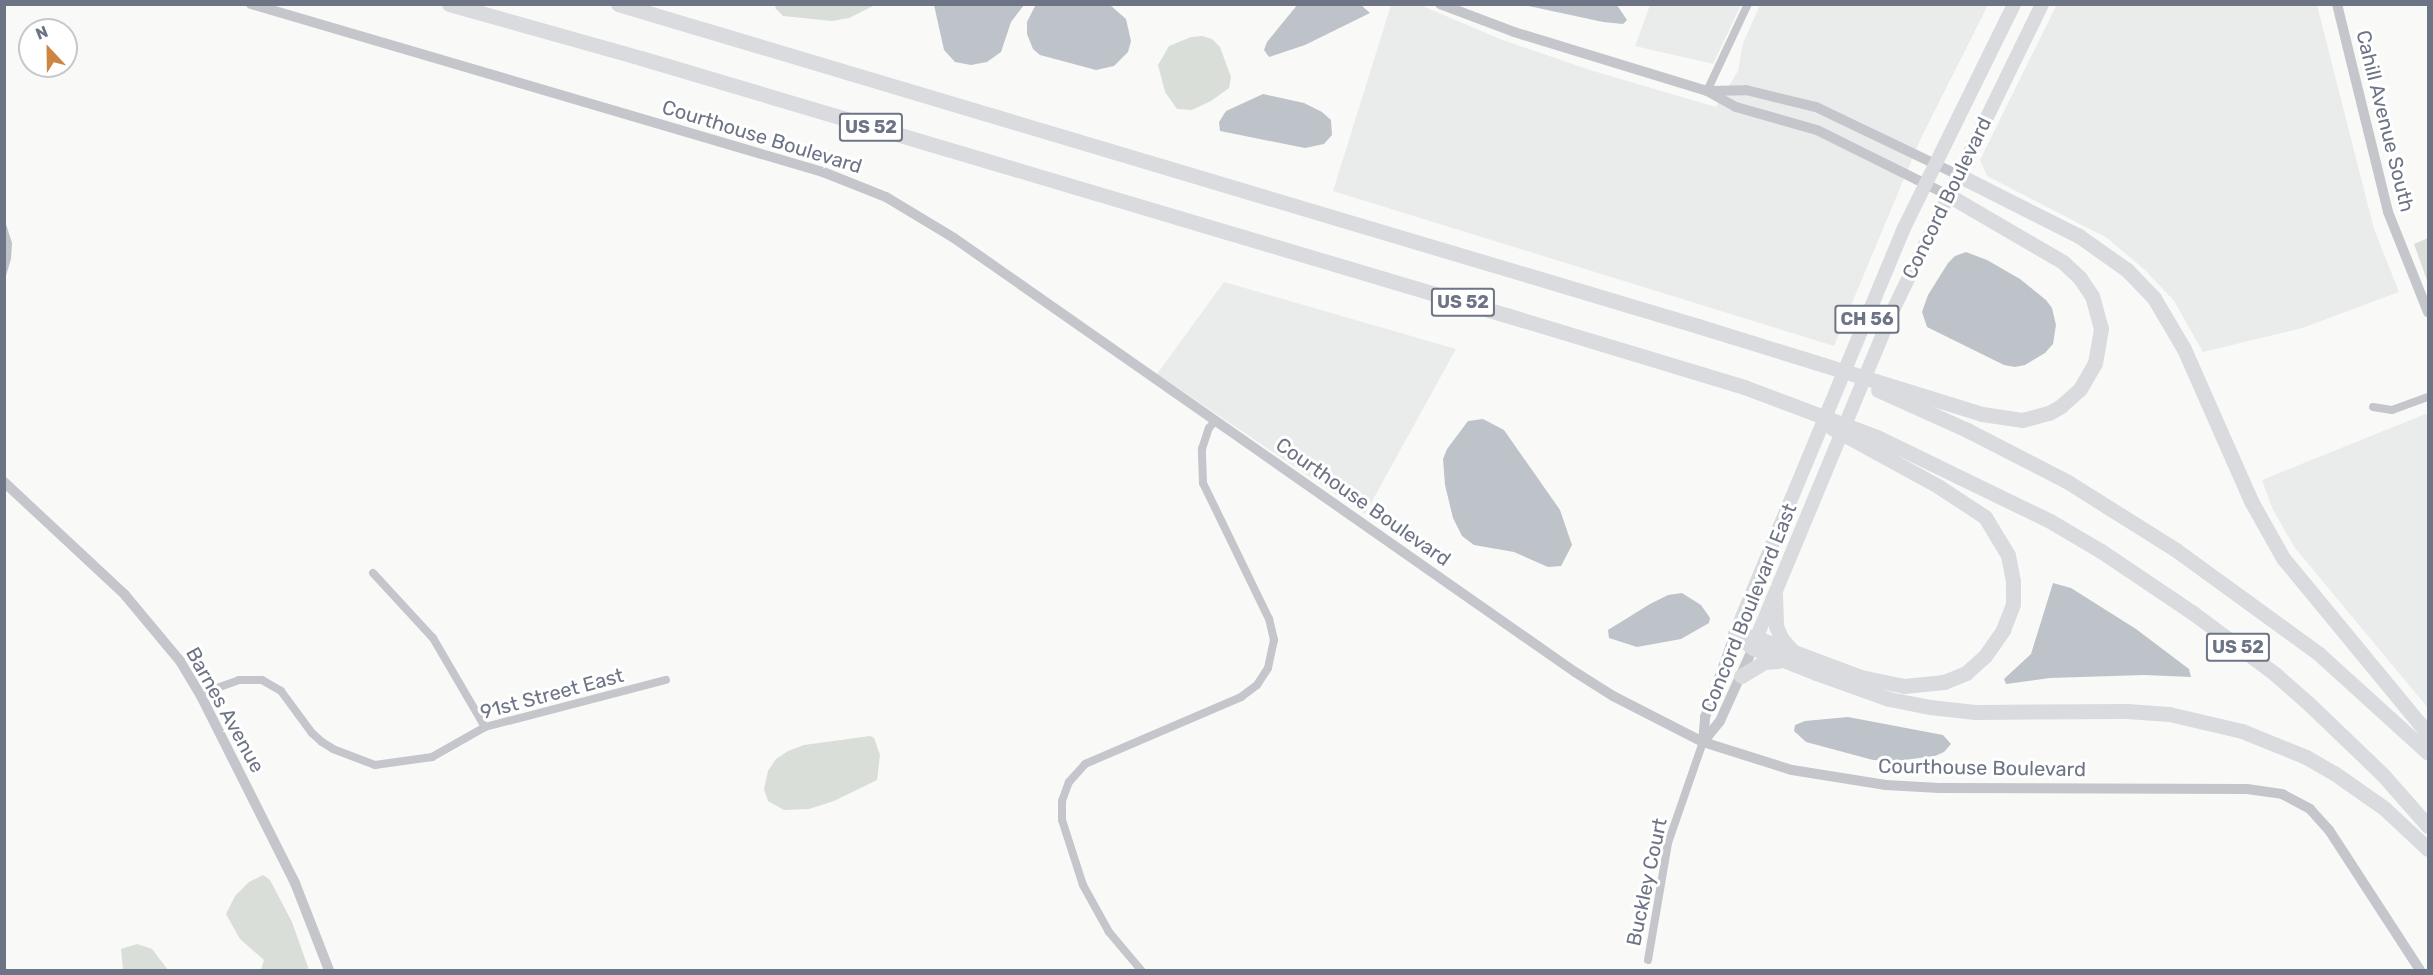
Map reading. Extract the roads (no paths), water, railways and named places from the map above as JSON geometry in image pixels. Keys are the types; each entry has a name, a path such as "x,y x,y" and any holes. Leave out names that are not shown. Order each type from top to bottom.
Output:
{"highway":[{"path":"449,4 561,35"},
{"name":"US 52","path":"471,4 561,35 1518,318 1744,387 1793,406 2050,521 2101,551 2193,613 2275,674 2383,775 2428,826"},
{"path":"618,4 731,39"},
{"name":"US 52","path":"643,4 731,39 1812,362 1897,392 2068,482 2176,550 2310,647 2428,753"},
{"path":"1958,175 2079,236 2127,270 2154,298 2184,350 2251,501 2283,558 2428,734"},
{"path":"1897,392 1995,417 2015,420 2034,418 2061,406 2072,398 2088,377 2099,351 2101,329 2096,306 2080,278 2047,252 1948,195"},
{"path":"1741,676 1764,662 1792,658 1884,683 1904,686 1944,682 1966,673 1985,656 2003,630 2013,604 2013,581 2008,555 1996,532 1985,517 1970,505 1874,443"},
{"path":"1775,594 1779,633 1792,658"},
{"path":"1735,634 1889,699 1930,707 1975,712 2127,711 2169,714 2242,731 2306,757 2334,773 2384,808 2428,849"}],"main road":[{"name":"Concord Boulevard","path":"1811,455 1925,184 2014,4"},
{"name":"Concord Boulevard","path":"1775,594 1891,314 2042,4"},
{"name":"Concord Boulevard East","path":"1735,634 1811,455"},
{"name":"Concord Boulevard East","path":"1755,643 1775,594"}],"street":[{"name":"Courthouse Boulevard","path":"250,4 823,172 886,197 954,238 1575,672 1642,712 1703,742 1792,770 1886,785 1939,788 2247,789 2283,794 2310,809 2320,819 2420,970"},
{"path":"1440,4 1514,32 1707,91 1736,107 1827,134 1948,195"},
{"path":"1707,91 1748,4"},
{"name":"Cahill Avenue South","path":"2337,4 2388,212 2428,312"},
{"path":"1707,91 1746,90 1816,107 1958,175"},
{"path":"2373,407 2392,410 2428,397"},
{"path":"1141,970 1109,932 1083,885 1062,820 1062,801 1069,782 1085,764 1241,697 1257,685 1268,668 1274,647 1271,626 1203,483 1202,449 1209,428 1215,421"},
{"name":"Barnes Avenue","path":"4,482 147,619 180,661 200,694 295,883 329,970"},
{"path":"373,573 433,638 485,727"},
{"name":"Concord Boulevard East","path":"1703,742 1705,717 1735,634"},
{"name":"Concord Boulevard East","path":"1703,742 1720,721 1755,643"},
{"name":"91st Street East","path":"200,694 239,680 262,680 273,684 322,742 375,765 432,757 485,727 666,680"},
{"name":"Buckley Court","path":"1648,960 1669,841 1703,742"}]}
